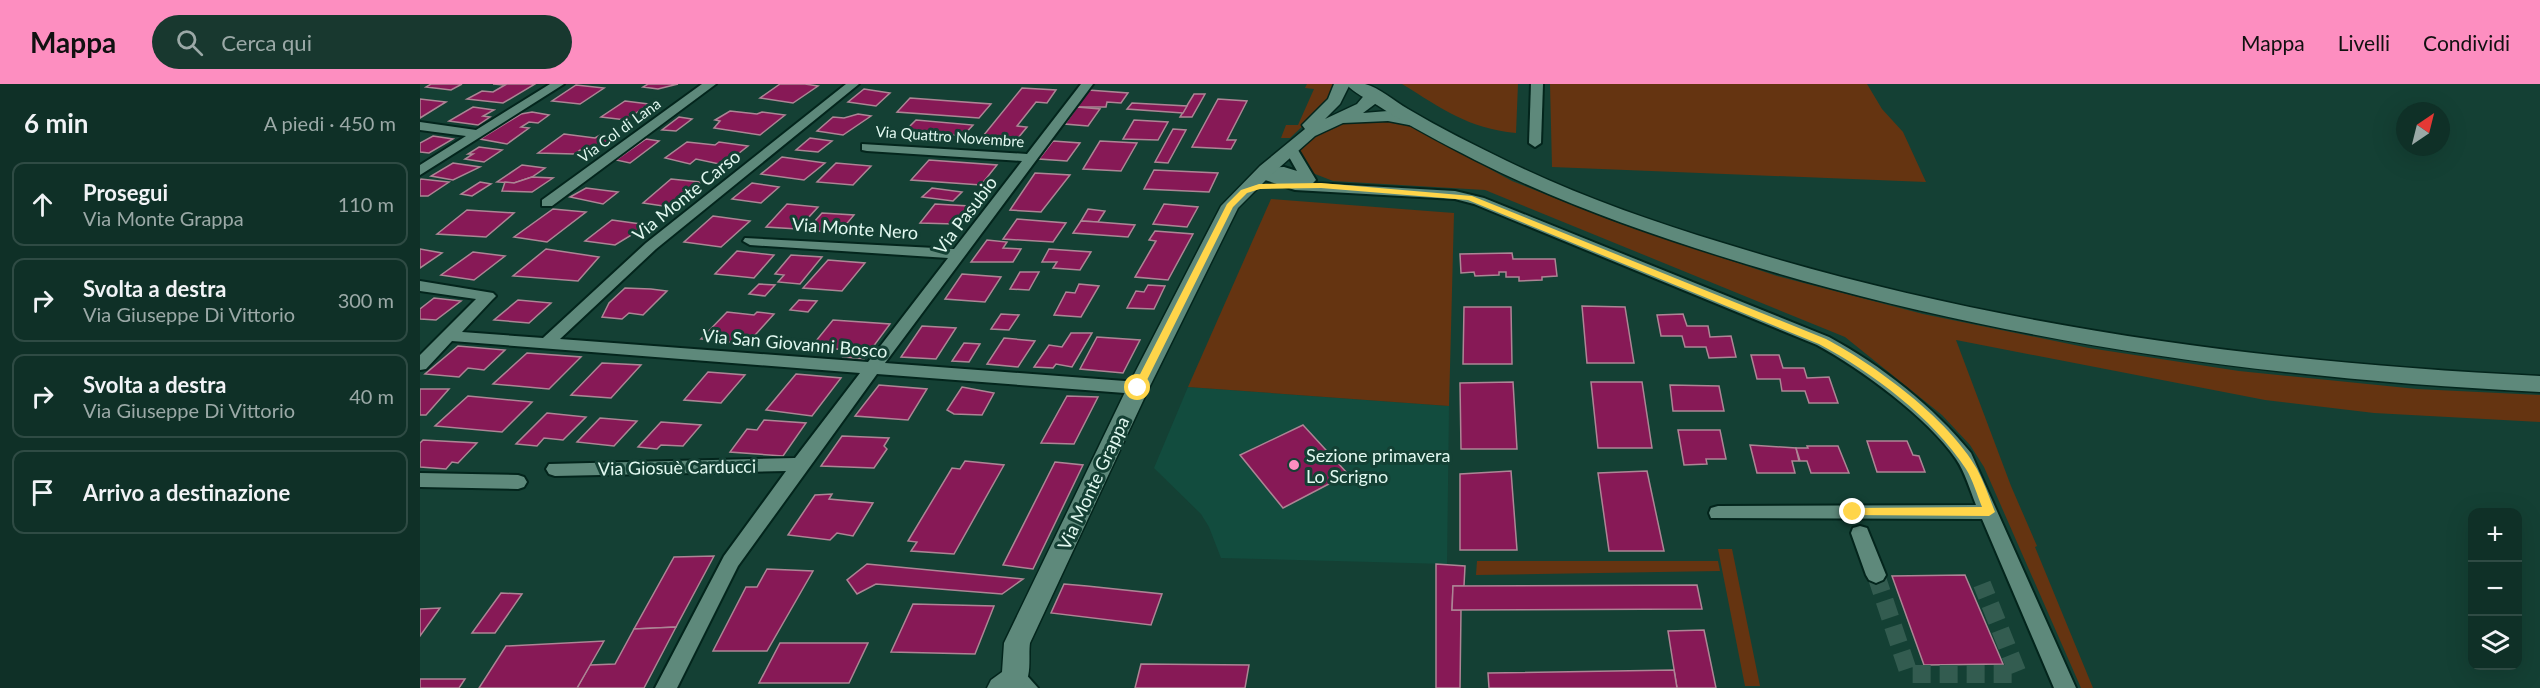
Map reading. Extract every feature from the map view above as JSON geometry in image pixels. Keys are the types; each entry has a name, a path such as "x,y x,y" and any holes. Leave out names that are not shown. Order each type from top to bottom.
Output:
{"main road":[{"path":"1355,84 1414,121 1510,171 1651,227 1814,278 1917,304 2134,347 2240,361 2443,381 2540,384"}],"street":[{"path":"420,171 558,84"},
{"name":"Via Col di Lana","path":"547,203 710,84"},
{"name":"Via Monte Carso","path":"548,342 651,246 853,84"},
{"name":"Via Pasubio","path":"872,369 1087,84"},
{"name":"Via Monte Grappa","path":"1014,684 1017,643 1138,388 1230,206 1335,101 1342,84"},
{"path":"1535,143 1537,84"},
{"name":"Via Monte Grappa","path":"1290,148 1324,124 1363,107 1370,101 1372,95"},
{"name":"Via Monte Grappa","path":"1324,124 1376,116 1414,121"},
{"path":"420,126 478,134"},
{"name":"Via Quattro Novembre","path":"867,147 1030,159"},
{"path":"1290,148 1315,182"},
{"path":"1266,171 1284,171 1315,182 1455,195 1479,201 1823,341 1849,356 1922,412 1947,435 1972,470 2065,688"},
{"path":"1266,171 1270,177 1295,186"},
{"path":"1244,192 1259,186 1295,186 1315,182"},
{"name":"Via Monte Nero","path":"750,241 958,254"},
{"path":"420,286 488,296 420,365"},
{"name":"Via San Giovanni Bosco","path":"448,336 1138,388"},
{"path":"666,688 731,561 800,464 872,369"},
{"name":"Via Giosuè Carducci","path":"555,469 800,464"},
{"path":"420,480 518,482"},
{"path":"1718,513 1989,512"},
{"path":"1860,533 1876,575"}],"shaded area":[{"path":"1307,84 1337,84 1329,101 1290,138 1281,138 1286,125 1298,125 1314,89 1305,88"},
{"path":"1402,84 1518,84 1516,133 1469,122"},
{"path":"1550,84 1867,84 1882,109 1903,132 1926,182 1552,167"},
{"path":"1379,118 1405,123 1512,181 1618,223 1777,276 1923,314 2089,348 2239,371 2417,389 2540,395 2540,422 2374,413 2265,400 1956,340 2011,486 2037,546 2035,547 2093,688 2081,688 1984,467 1970,445 1942,415 1845,337 1485,190 1333,181 1310,172 1298,149 1307,141 1336,126"},
{"path":"1271,199 1454,213 1449,406 1188,387"},
{"path":"1188,387 1449,406 1447,564 1221,558 1209,527 1201,514 1154,468"},
{"path":"1718,549 1732,549 1760,686 1745,686"},
{"path":"1477,561 1718,561 1720,571 1476,575"}],"building":[{"path":"431,84 462,84 451,90 426,87"},
{"path":"493,84 535,84 503,103 467,99 482,91 493,92 505,85"},
{"path":"648,84 678,84 658,89 643,87"},
{"path":"780,84 818,86 793,103 760,98"},
{"path":"576,85 604,88 580,104 552,101"},
{"path":"1022,88 1056,90 1047,103 1036,102 1017,126 1027,127 1018,138 983,136"},
{"path":"864,89 890,93 876,106 848,102"},
{"path":"1088,90 1128,93 1121,103 1107,102 1106,107 1077,107"},
{"path":"1194,94 1205,94 1192,117 1180,117"},
{"path":"910,98 991,104 979,118 897,112"},
{"path":"420,99 446,102 420,118"},
{"path":"1218,99 1247,101 1227,140 1236,140 1231,149 1192,147"},
{"path":"625,101 649,104 626,120 601,117"},
{"path":"1132,103 1187,106 1183,113 1127,109"},
{"path":"473,107 494,110 483,116 490,117 478,125 449,121"},
{"path":"1077,107 1100,109 1088,126 1065,124"},
{"path":"730,111 785,115 760,135 714,128 720,121 715,120"},
{"path":"532,112 549,115 538,123 529,122 521,127 529,128 507,144 480,139 521,114"},
{"path":"858,114 871,116 843,135 817,131 833,117 844,118"},
{"path":"679,117 692,119 676,131 662,130"},
{"path":"916,120 973,125 963,136 905,131"},
{"path":"1134,120 1168,122 1158,140 1123,139"},
{"path":"1173,129 1186,130 1168,163 1155,162"},
{"path":"564,134 595,138 600,135 612,138 594,151 580,150 575,154 538,153"},
{"path":"433,136 453,139 429,153 420,152 420,143"},
{"path":"810,138 832,141 818,152 796,150"},
{"path":"646,139 659,141 630,163 616,160"},
{"path":"1053,141 1080,143 1067,161 1039,159"},
{"path":"1100,141 1137,143 1121,171 1083,169"},
{"path":"687,142 715,145 719,142 748,146 724,165 696,159 690,164 665,158"},
{"path":"479,147 502,150 484,162 465,159 473,154 468,154"},
{"path":"782,157 825,163 804,180 761,174"},
{"path":"929,160 997,165 981,185 911,180"},
{"path":"453,163 480,167 453,180 431,176"},
{"path":"836,163 871,166 853,185 817,182"},
{"path":"522,165 545,168 532,177 514,183 497,182"},
{"path":"1154,170 1218,173 1209,192 1144,189"},
{"path":"1035,173 1070,175 1041,212 1010,210"},
{"path":"532,177 553,178 532,192 502,191 505,182 514,183"},
{"path":"671,179 701,182 670,207 643,203"},
{"path":"420,180 449,182 428,196 420,196"},
{"path":"480,182 491,184 472,196 461,194"},
{"path":"752,183 779,187 761,203 732,199"},
{"path":"586,188 618,192 603,204 570,197"},
{"path":"932,188 962,192 953,201 922,197"},
{"path":"787,204 818,207 798,229 766,227"},
{"path":"935,204 969,206 955,224 920,223"},
{"path":"1164,204 1198,207 1187,227 1153,224"},
{"path":"553,209 586,212 547,242 514,237"},
{"path":"1088,209 1105,211 1098,222 1081,221"},
{"path":"467,210 514,213 486,237 437,234"},
{"path":"822,213 854,215 839,233 807,230"},
{"path":"713,216 750,221 721,247 684,242"},
{"path":"1017,219 1066,223 1053,242 1003,239"},
{"path":"612,220 648,225 615,245 585,241"},
{"path":"1081,221 1135,225 1128,237 1073,233"},
{"path":"1155,231 1193,234 1168,280 1135,277 1156,241 1149,240"},
{"path":"987,240 1007,242 1003,248 1021,249 1013,262 971,262"},
{"path":"420,249 442,253 420,268"},
{"path":"546,249 599,257 578,281 513,276"},
{"path":"1049,249 1091,252 1080,270 1053,268 1057,262 1042,262"},
{"path":"737,251 774,255 754,278 715,274"},
{"path":"473,252 505,256 474,280 441,275"},
{"path":"1512,253 1513,259 1555,259 1557,276 1542,277 1542,280 1519,281 1519,277 1506,277 1506,272 1499,272 1499,275 1475,276 1474,272 1461,273 1460,254"},
{"path":"791,255 822,257 800,284 778,282 784,275 775,274"},
{"path":"828,260 865,263 842,291 803,288"},
{"path":"1020,272 1039,272 1029,290 1010,289"},
{"path":"962,274 1001,277 985,302 945,299"},
{"path":"759,284 775,285 765,296 749,294"},
{"path":"1079,284 1099,286 1081,317 1054,315 1066,292 1075,293"},
{"path":"1148,285 1165,286 1154,309 1127,308 1136,291 1144,292"},
{"path":"625,288 667,291 643,315 629,313 622,319 602,317 609,303"},
{"path":"434,298 461,301 436,320 420,319 420,309"},
{"path":"518,300 551,303 529,323 494,320"},
{"path":"799,300 817,301 808,312 790,310"},
{"path":"1582,306 1625,307 1634,363 1587,363"},
{"path":"1464,307 1511,307 1512,364 1463,364"},
{"path":"727,312 754,315 757,312 774,314 747,344 701,339"},
{"path":"1001,314 1019,315 1009,330 991,329"},
{"path":"1683,314 1687,326 1708,326 1710,337 1731,336 1736,357 1709,358 1706,347 1685,347 1682,336 1661,336 1657,315"},
{"path":"833,320 890,324 864,359 843,357 848,350 811,347"},
{"path":"922,326 956,328 936,359 901,357"},
{"path":"1071,333 1092,333 1072,367 1056,364 1053,368 1034,367 1049,345 1062,347"},
{"path":"1097,337 1140,340 1123,373 1080,369"},
{"path":"1004,338 1035,341 1018,367 987,364"},
{"path":"964,343 980,344 969,362 952,361"},
{"path":"458,346 505,350 484,370 468,368 459,377 425,374"},
{"path":"527,353 581,357 549,389 493,384"},
{"path":"1751,355 1779,355 1783,368 1804,368 1807,378 1829,377 1838,403 1809,403 1805,391 1782,391 1780,379 1757,379"},
{"path":"602,363 641,365 611,398 571,395"},
{"path":"708,372 745,375 721,403 684,400"},
{"path":"796,374 841,378 812,416 766,410"},
{"path":"1513,382 1517,449 1461,449 1460,383"},
{"path":"1591,382 1642,382 1652,448 1598,448"},
{"path":"879,385 927,389 908,420 855,416"},
{"path":"1670,385 1719,386 1724,411 1673,411"},
{"path":"962,387 994,393 982,415 954,414 947,410"},
{"path":"420,389 449,389 426,415 420,415"},
{"path":"468,396 532,402 502,432 435,426"},
{"path":"1067,396 1098,397 1074,444 1041,443"},
{"path":"547,413 586,417 563,440 544,438 537,446 516,444"},
{"path":"600,418 637,421 614,446 577,442"},
{"path":"764,420 806,423 783,456 730,452 747,429 757,430"},
{"path":"661,422 701,425 683,446 661,445 657,449 638,447"},
{"name":"Sezione primavera Lo Scrigno","path":"1303,425 1348,474 1283,508 1240,455"},
{"path":"1678,430 1720,430 1726,459 1706,459 1707,464 1684,465"},
{"path":"842,436 889,438 884,446 887,449 874,468 821,466"},
{"path":"423,440 477,443 458,463 452,462 446,469 420,467 420,443"},
{"path":"1867,441 1907,441 1913,455 1919,456 1925,472 1877,472"},
{"path":"1750,445 1796,448 1799,461 1792,461 1795,473 1757,473"},
{"path":"1807,446 1838,446 1849,473 1811,473 1807,461 1800,461 1796,448 1808,448"},
{"path":"965,461 1004,465 954,554 911,551 917,542 908,541 952,468 960,469"},
{"path":"1055,462 1083,465 1033,569 1003,565"},
{"path":"1511,471 1517,550 1460,550 1460,474"},
{"path":"1647,471 1664,551 1609,551 1598,473"},
{"path":"832,494 829,499 873,503 853,536 837,533 830,540 788,535 815,495"},
{"path":"714,556 676,627 634,629 674,557"},
{"path":"867,564 1023,579 1002,594 876,584 857,594 847,580"},
{"path":"1436,564 1465,566 1464,586 1453,586 1452,610 1461,610 1460,688 1436,688"},
{"path":"767,569 813,571 767,651 713,651 746,587 757,587"},
{"path":"1965,575 2003,664 1924,665 1892,576"},
{"path":"1064,584 1162,594 1151,625 1051,613"},
{"path":"1697,585 1702,609 1452,610 1453,586"},
{"path":"501,593 522,594 495,633 472,633"},
{"path":"913,604 994,606 975,654 891,652"},
{"path":"440,608 420,636 420,609"},
{"path":"676,627 644,688 577,688 590,665 615,664 634,629"},
{"path":"1704,630 1716,688 1677,688 1668,631"},
{"path":"604,641 577,688 479,688 506,646"},
{"path":"780,643 868,643 849,683 759,683"},
{"path":"1141,664 1249,665 1245,688 1135,688"},
{"path":"1674,670 1677,688 1489,688 1488,673"},
{"path":"420,679 465,679 459,688 420,688"}],"tunnel":[{"path":"1876,575 1909,674 2018,674 1982,584"}],"place":[{"name":"Sezione primavera Lo Scrigno","path":"1294,465"}],"route":[{"path":"1138,388 1230,206 1244,192 1259,186 1321,186 1455,195 1479,201 1823,341 1849,356 1927,416 1947,435 1972,470 1989,512 1853,512"}]}
